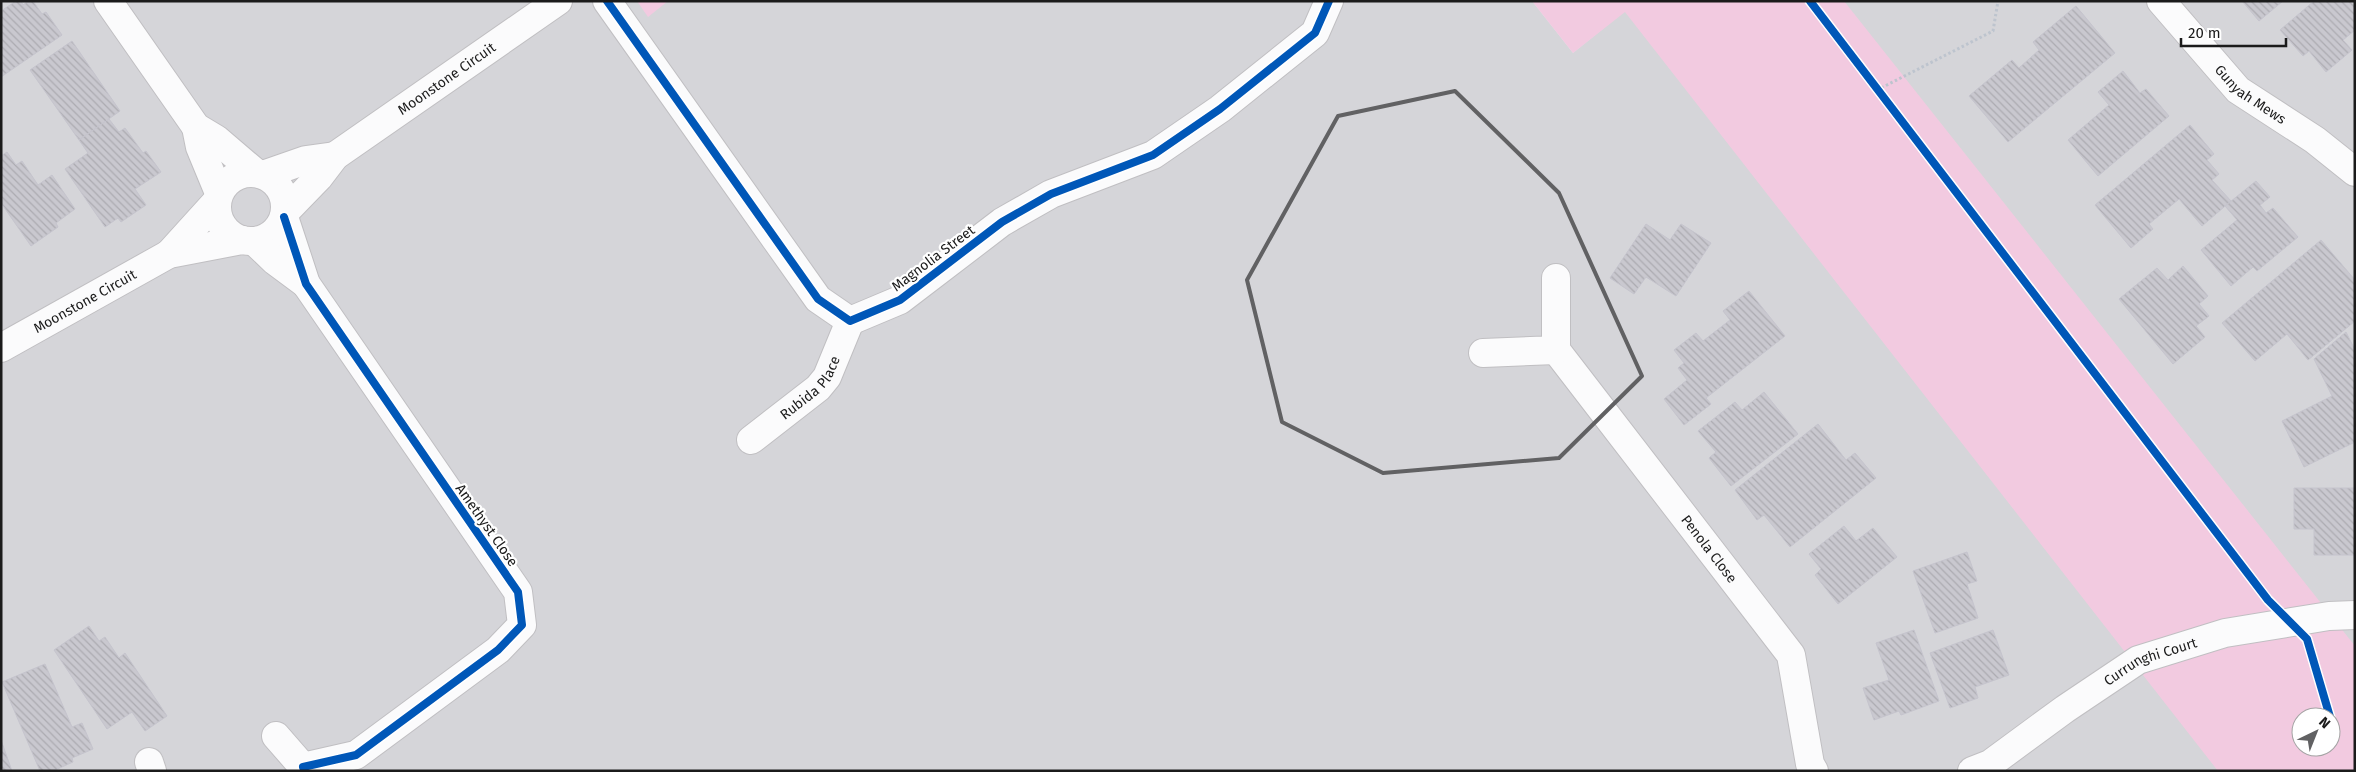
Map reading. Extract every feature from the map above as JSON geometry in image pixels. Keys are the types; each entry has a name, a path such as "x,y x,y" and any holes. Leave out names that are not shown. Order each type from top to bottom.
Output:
{"street":[{"path":"108,1 196,127 200,147 218,197 219,220 224,229 248,240 262,240 276,231 284,214 285,202 278,186 259,174 216,138 196,127"},
{"name":"Moonstone Circuit","path":"284,214 319,177 334,156 558,1"},
{"path":"607,1 818,299 850,321"},
{"name":"Magnolia Street","path":"850,321 900,300 1002,222 1051,194 1160,150 1220,109 1315,33 1329,1"},
{"name":"Gunyah Mews","path":"2161,1 2238,90 2315,140 2355,172"},
{"name":"Moonstone Circuit","path":"259,174 306,160 334,156"},
{"path":"218,197 228,181 236,176 259,174"},
{"name":"Moonstone Circuit","path":"169,254 218,197"},
{"name":"Amethyst Close","path":"276,736 303,769 356,755 498,650 522,626 518,592 306,284 284,214"},
{"name":"Moonstone Circuit","path":"1,348 169,254 248,240"},
{"name":"Amethyst Close","path":"248,240 306,284"},
{"path":"1483,353 1556,350 1556,278"},
{"name":"Rubida Place","path":"752,440 818,388 827,377 850,321"},
{"name":"Penola Close","path":"1556,350 1790,655 1810,764 1814,771"},
{"name":"Currunghi Court","path":"1972,771 1990,764 2065,709 2138,660 2225,633 2330,616 2355,615"}],"path":[{"path":"1877,90 1993,31 1998,1"},
{"path":"1872,82 1883,98"}],"highlighted area":[{"path":"1455,91 1559,193 1642,376 1559,458 1383,473 1282,422 1247,280 1338,116"}],"shaded area":[{"path":"1,1 1532,1 1573,53 1637,1 2355,1 2355,771 1,771"},
{"path":"637,1 668,1 648,17"},
{"path":"1532,1 1844,1 2355,646 2355,771 2218,771 1625,12 1573,53"}],"building":[{"path":"16,1 21,1 23,5 28,1 33,1 42,14 46,12 62,35 1,77 1,11"},
{"path":"2242,1 2283,1 2259,21"},
{"path":"2314,1 2355,1 2355,30 2343,40 2352,50 2326,72 2309,51 2303,56 2280,30"},
{"path":"2076,6 2115,53 2008,142 1969,96 2012,60 2019,68 2039,50 2033,42"},
{"path":"72,41 120,111 79,140 30,70"},
{"path":"2123,71 2140,93 2146,89 2169,116 2098,176 2068,140 2109,105 2098,92"},
{"path":"109,119 119,132 125,128 143,153 146,151 161,172 135,189 146,205 121,222 118,218 105,227 65,169 88,153 79,140"},
{"path":"2190,125 2214,154 2207,160 2219,174 2212,180 2231,201 2202,226 2179,199 2149,224 2153,229 2131,248 2095,205"},
{"path":"7,152 16,165 22,161 38,185 52,175 75,209 56,223 58,227 31,246 1,203 1,156"},
{"path":"2256,181 2270,197 2260,205 2266,213 2273,208 2298,237 2257,271 2253,267 2231,286 2201,250 2237,220 2225,206"},
{"path":"1646,224 1670,240 1681,224 1711,243 1676,296 1646,277 1634,294 1610,278"},
{"path":"2321,240 2355,280 2355,321 2308,360 2287,334 2255,361 2222,323"},
{"path":"2183,266 2208,296 2199,304 2209,316 2196,326 2205,337 2173,364 2119,299 2157,268 2168,280"},
{"path":"1749,291 1785,336 1706,398 1711,404 1684,425 1664,399 1687,380 1678,368 1684,363 1674,350 1696,333 1703,341 1730,320 1723,311"},
{"path":"2346,332 2355,350 2355,442 2304,467 2282,421 2332,396 2314,359"},
{"path":"1764,392 1798,434 1731,486 1709,458 1716,452 1698,431 1735,402 1742,410"},
{"path":"1818,424 1846,460 1855,453 1876,478 1790,547 1764,515 1757,520 1735,490"},
{"path":"2294,488 2355,488 2355,555 2314,555 2314,529 2294,529"},
{"path":"1844,526 1856,541 1873,528 1897,557 1838,604 1815,575 1821,569 1809,554"},
{"path":"1967,552 1977,581 1967,584 1978,618 1935,633 1913,571"},
{"path":"89,626 99,641 105,637 119,658 125,653 167,716 145,731 132,712 107,729 54,650"},
{"path":"1914,630 1939,701 1901,715 1899,711 1874,720 1863,688 1889,680 1876,643"},
{"path":"1993,630 2009,675 1975,687 1978,698 1950,708 1930,653"},
{"path":"45,664 72,727 82,723 93,749 72,758 73,762 53,771 40,771 2,682"},
{"path":"1,740 12,771 1,771"}],"cycle path":[{"path":"607,1 818,299 850,321 900,300 1002,222 1051,194 1153,155 1220,109 1315,33 1329,1"},
{"path":"1810,1 2268,600 2307,639 2327,707"},
{"path":"284,217 306,284 518,592 522,625 498,650 356,755 303,767"}]}
